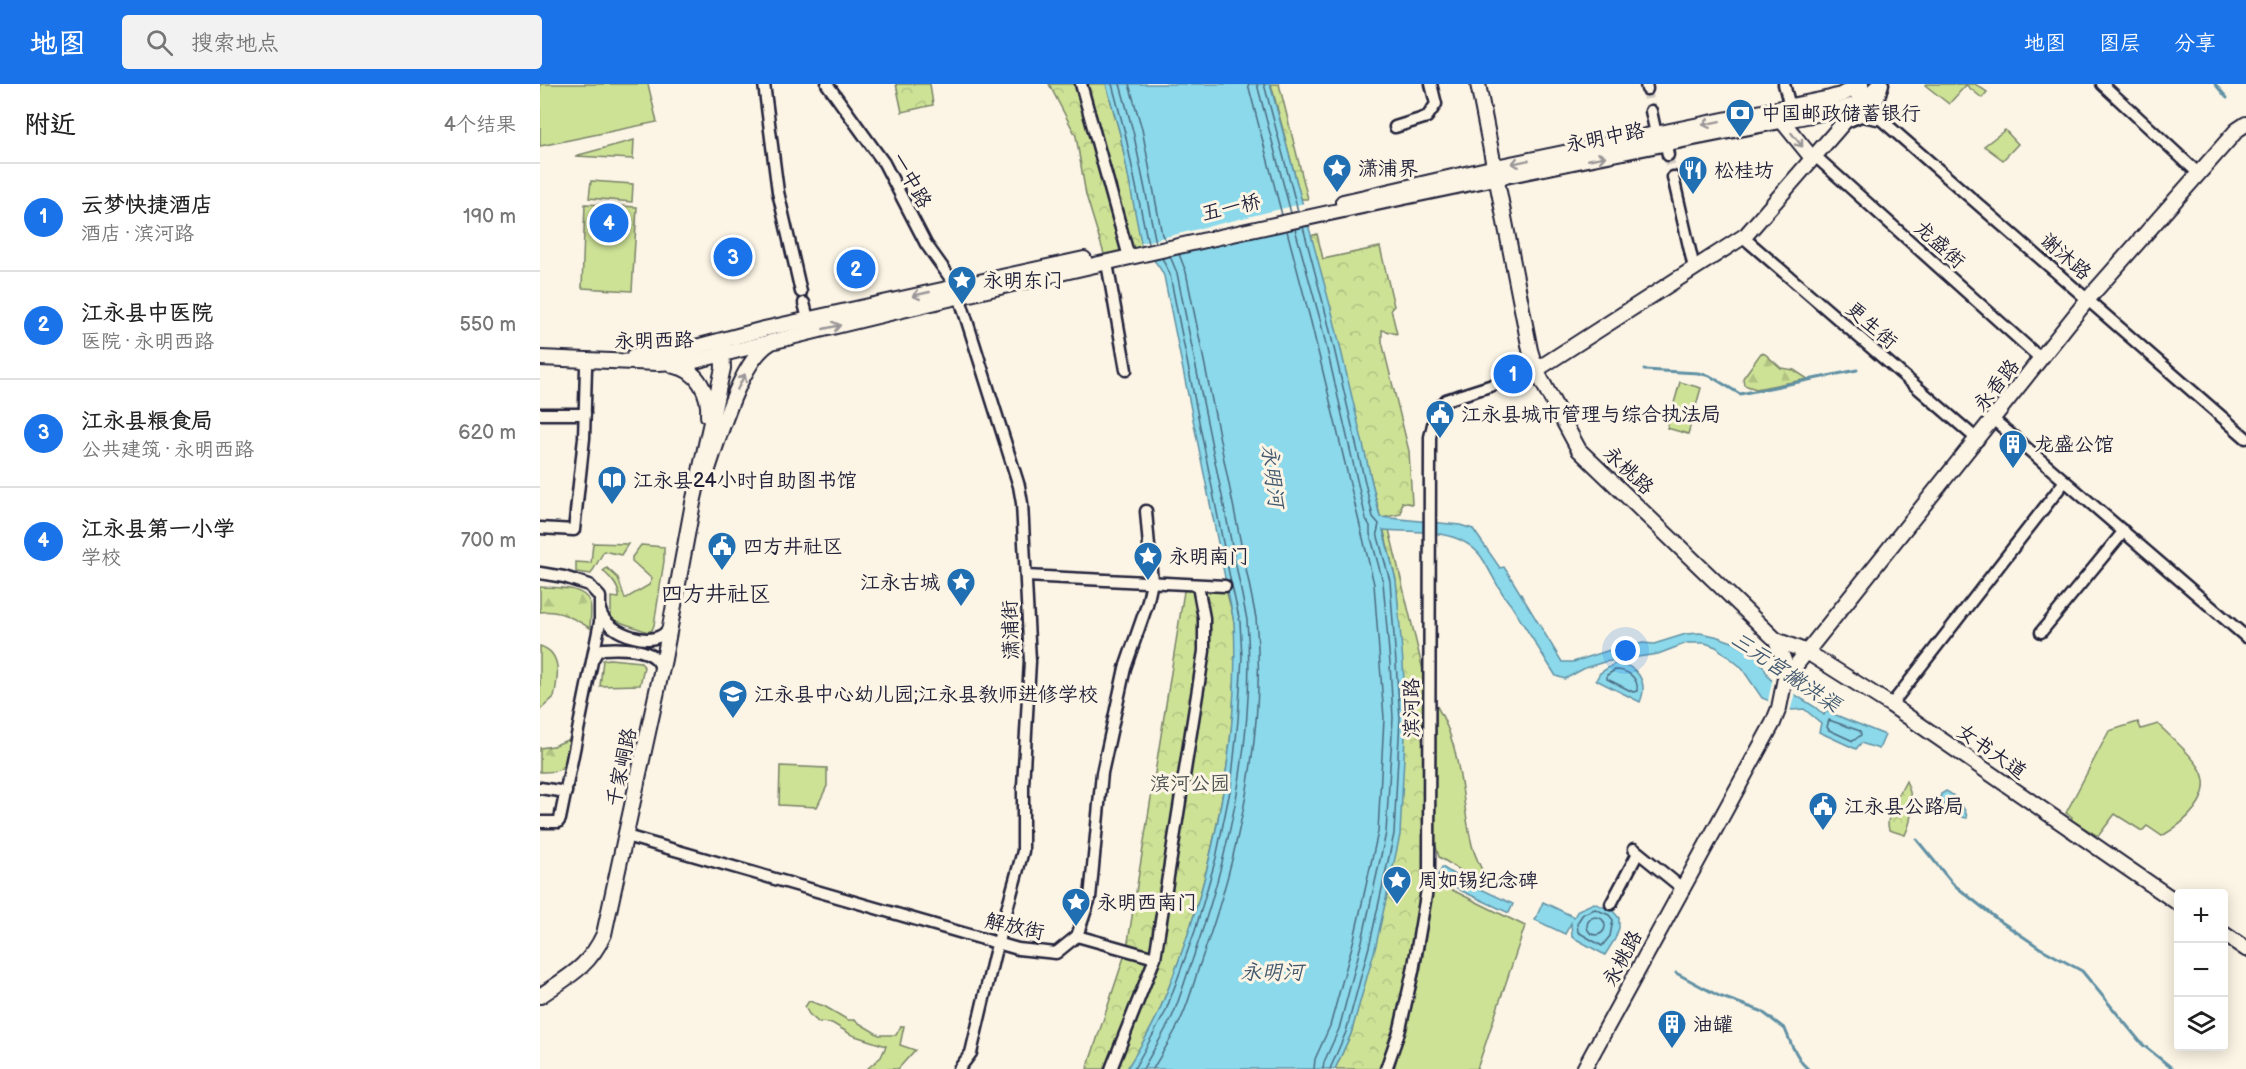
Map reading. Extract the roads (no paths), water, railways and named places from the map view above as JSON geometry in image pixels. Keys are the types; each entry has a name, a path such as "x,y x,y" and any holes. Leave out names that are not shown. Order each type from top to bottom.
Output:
{"main road":[{"name":"永桃路","path":"1478,84 1529,342 1531,372 1579,450 1776,640 1787,668 1779,708 1773,723 1584,1069"},
{"path":"1836,129 1835,116 1829,105 1862,84"},
{"name":"永明中路","path":"1663,145 1790,106 1829,105 1843,109 1861,102 1881,84"},
{"path":"1531,372 1743,237 1861,102"},
{"name":"永明中路","path":"1329,210 1497,172 1663,145 1782,121 1829,105"},
{"path":"1782,121 1813,157"},
{"name":"永香路","path":"1785,679 1994,420 2088,299 2238,130 2246,124"},
{"name":"五一桥","path":"1144,251 1329,210"},
{"name":"永明西路","path":"599,360 692,348 775,341 1127,250 1144,251"},
{"name":"永明西路","path":"599,360 654,363 695,361 727,346 808,319 1107,263 1144,251"},
{"path":"691,518 744,376 762,348 775,341"},
{"path":"698,496 727,346"},
{"path":"691,518 727,346"},
{"path":"540,358 599,360"},
{"path":"654,363 691,370 704,392 708,411 702,464"},
{"name":"千家峒路","path":"540,996 582,967 595,953 604,934 672,621 691,518"},
{"name":"女书大道","path":"1776,640 1807,652 1891,705 2174,900"},
{"path":"2228,937 2246,949"}],"street":[{"path":"764,84 778,192 808,319"},
{"name":"一中路","path":"827,84 884,163 926,244 958,292"},
{"path":"1081,84 1127,250"},
{"path":"1395,127 1427,117 1436,104 1431,84"},
{"path":"1784,84 1790,106"},
{"path":"1861,102 1857,93 1862,84"},
{"path":"1881,84 1876,107 1881,120"},
{"path":"2102,84 2199,174"},
{"name":"谢沐路","path":"1861,102 2246,438"},
{"path":"1651,111 1663,145"},
{"path":"1836,129 1850,119 1862,116 1881,120"},
{"name":"龙盛街","path":"1813,157 2041,359"},
{"path":"1673,177 1694,268"},
{"name":"更生街","path":"1743,237 1978,440"},
{"path":"1107,263 1126,370"},
{"name":"潇浦街","path":"958,292 1019,486 1030,660 1023,786 1023,851 971,1053 959,1069"},
{"path":"540,528 574,530 585,414 586,368 584,360"},
{"name":"滨河路","path":"1386,1069 1400,1029 1408,994 1429,878 1431,437 1436,412 1446,400 1496,384"},
{"path":"540,414 585,414"},
{"path":"1994,420 2246,637"},
{"path":"1891,705 2065,481"},
{"path":"1146,511 1152,582 1147,605 1125,668 1105,762 1090,898 1077,936 1155,958"},
{"path":"2041,632 2124,531"},
{"path":"540,573 564,577 589,585 600,597 600,622 566,792 558,822 540,822"},
{"path":"1026,576 1226,586"},
{"path":"1111,1069 1155,958 1204,651 1204,618 1198,586"},
{"path":"600,606 602,616 614,628 658,645 663,656 660,664 656,658 644,652"},
{"path":"644,640 660,638 666,633 672,621"},
{"path":"592,660 597,652 603,649 653,652 663,656"},
{"path":"540,788 566,792"},
{"name":"解放街","path":"626,836 1018,949 1056,953 1077,936"},
{"path":"1611,904 1636,851 1682,888"}],"water":[{"name":"永明河","path":"1106,84 1270,84 1333,316 1380,517 1460,525 1473,529 1500,568 1504,567 1562,662 1573,662 1610,650 1643,643 1654,644 1686,634 1700,633 1715,636 1735,643 1758,657 1770,679 1824,715 1826,711 1885,735 1879,749 1861,743 1856,749 1819,732 1821,723 1804,709 1792,710 1762,698 1741,667 1716,647 1705,643 1687,643 1658,654 1604,662 1585,668 1565,679 1556,676 1475,550 1465,542 1439,534 1383,530 1396,580 1403,663 1406,718 1400,835 1376,945 1351,1034 1335,1069 1127,1069 1149,1032 1178,964 1207,869 1218,820 1232,721 1235,671 1234,622 1164,276 1141,243 1120,134"},
{"path":"1614,664 1629,667 1639,675 1643,687 1640,702 1596,680 1600,673"},
{"path":"1946,791 1960,802 1967,818 1955,814 1942,801 1941,794"},
{"path":"1442,867 1464,881 1513,904 1509,913 1462,891 1438,876"},
{"path":"1543,902 1574,917 1578,910 1594,903 1613,911 1619,918 1619,928 1605,955 1572,937 1571,923 1565,934 1535,920"}],"waterway":[{"path":"2215,84 2227,98"},
{"path":"1644,370 1698,373 1710,376 1740,394 1857,370"},
{"name":"三元宫撇洪渠","path":"1917,840 1953,884 1997,919 2040,948 2082,971 2142,1044 2173,1069"},
{"name":"三元宫撇洪渠","path":"1676,973 1719,996 1761,1011 1785,1029 1792,1046 1808,1069"}],"tunnel":[{"path":"1647,89 1651,111"},
{"path":"1668,155 1673,177"},
{"path":"1496,384 1526,375"}],"place":[{"name":"中国邮政储蓄银行","path":"1740,138"},
{"name":"潇浦界","path":"1337,194"},
{"name":"松桂坊","path":"1693,196"},
{"name":"江永县第一小学","path":"609,223"},
{"name":"江永县粮食局","path":"733,257"},
{"name":"江永县中医院","path":"856,269"},
{"name":"永明东门","path":"962,306"},
{"name":"云梦快捷酒店","path":"1513,374"},
{"name":"江永县城市管理与综合执法局","path":"1440,440"},
{"name":"龙盛公馆","path":"2013,470"},
{"name":"江永县24小时自助图书馆","path":"612,506"},
{"name":"四方井社区","path":"722,572"},
{"name":"永明南门","path":"1148,582"},
{"name":"江永古城","path":"961,608"},
{"name":"江永县中心幼儿园;江永县教师进修学校","path":"733,720"},
{"name":"江永县公路局","path":"1823,832"},
{"name":"周如锡纪念碑","path":"1397,906"},
{"name":"永明西南门","path":"1076,928"},
{"name":"油罐","path":"1672,1050"}],"district":[{"name":"四方井社区","path":"716,593"}],"park label":[{"name":"滨河公园","path":"1190,783"}]}
